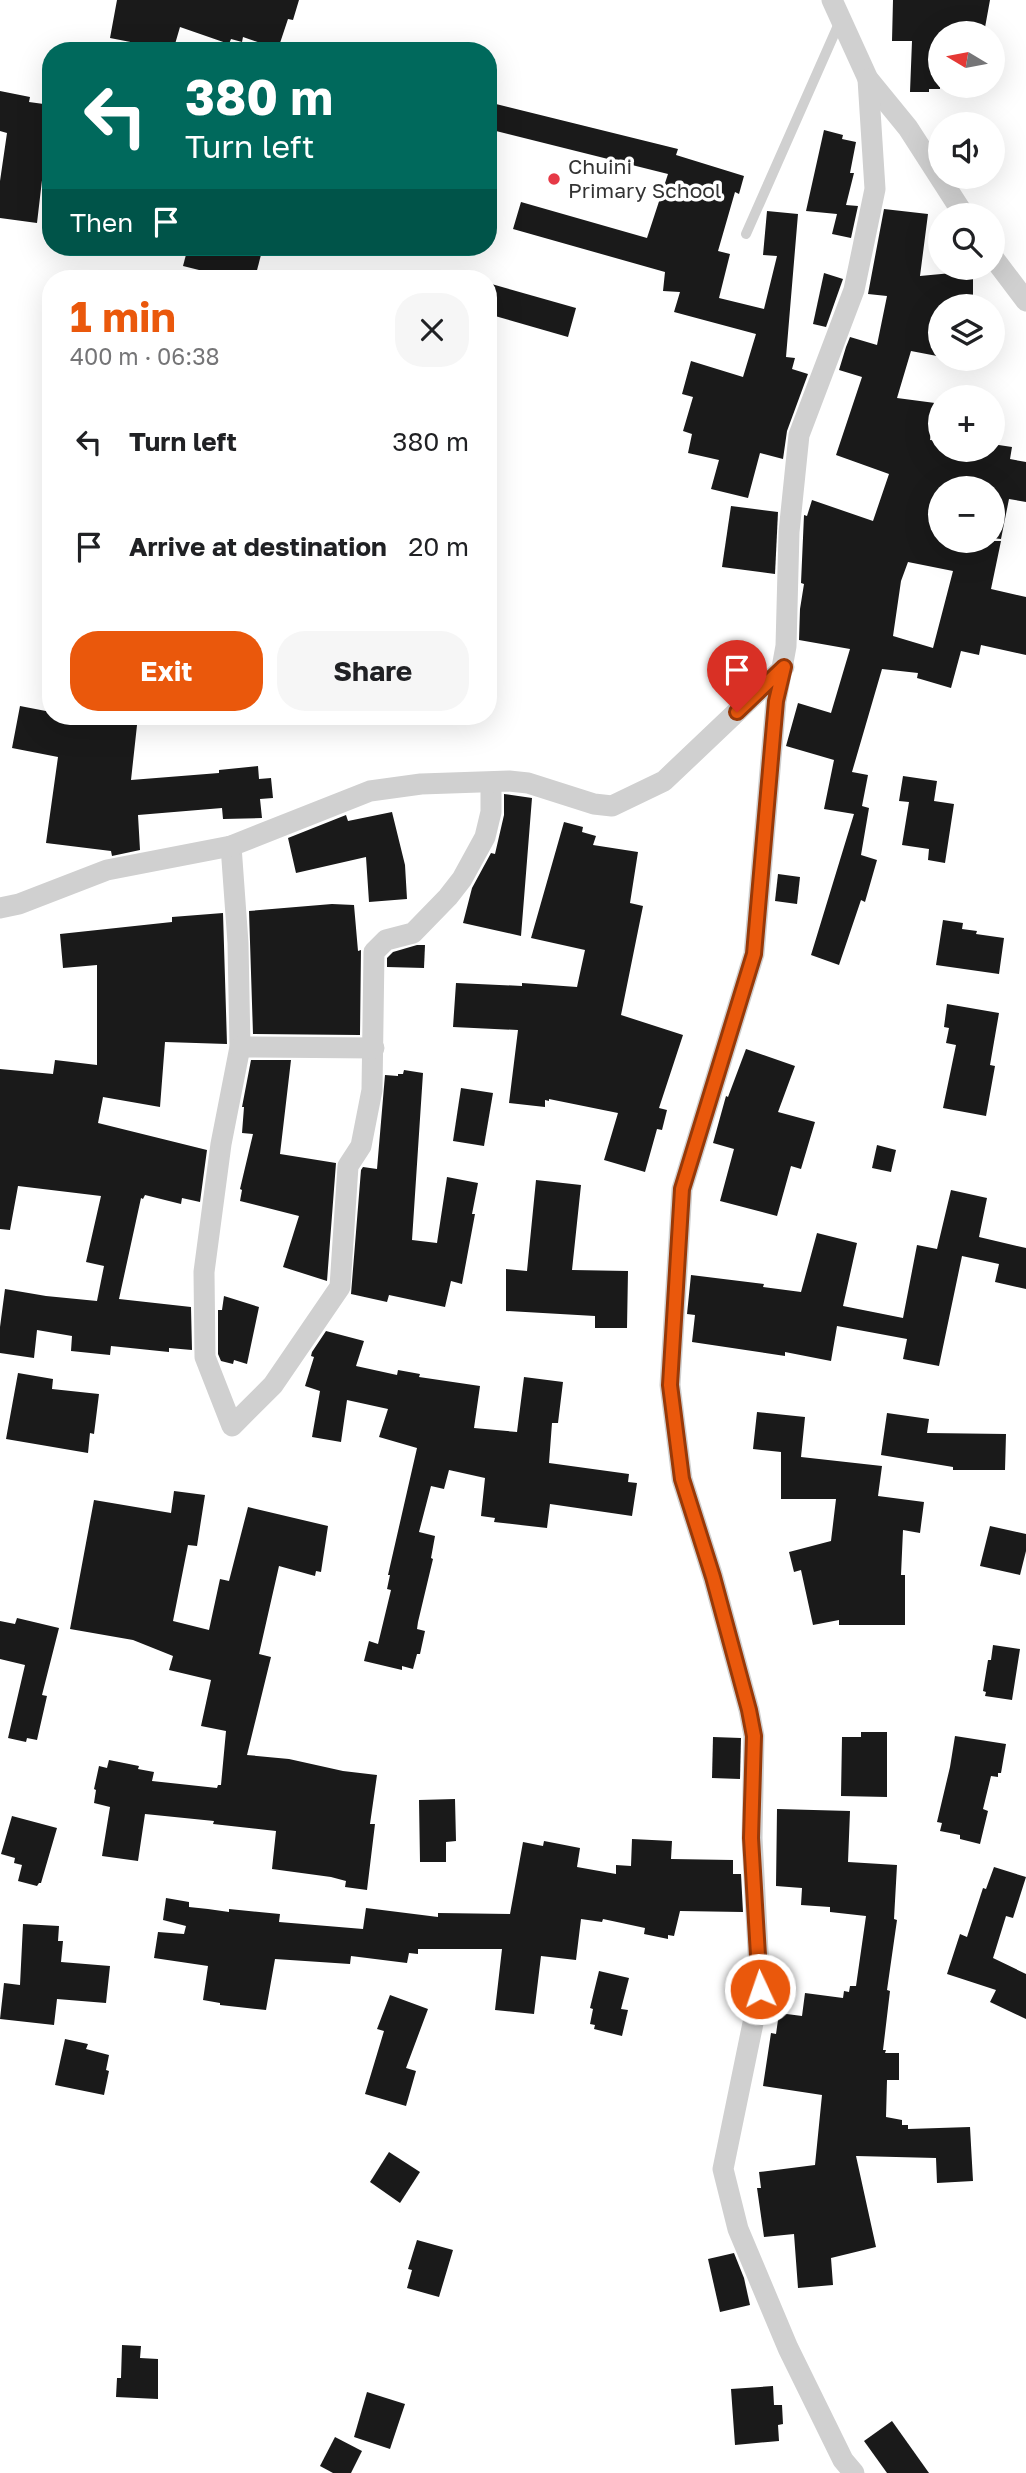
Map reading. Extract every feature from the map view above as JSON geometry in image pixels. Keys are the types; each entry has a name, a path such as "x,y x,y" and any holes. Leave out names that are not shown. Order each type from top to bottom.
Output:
{"street":[{"path":"837,9 868,79 908,128 956,203"},
{"path":"854,2473 843,2460 788,2348 738,2229 723,2169 760,1989 751,1838 754,1736 713,1577 682,1479 670,1385 682,1189 754,954 776,701 784,667 789,532 799,435 854,290 875,189 868,79"},
{"path":"1005,273 1026,301"},
{"path":"0,908 19,904 107,870 231,846 370,791 421,784 491,783 509,780 528,783 594,804 612,806 664,782 784,667"},
{"path":"231,846 238,943 240,1047 221,1144 204,1272 205,1357 232,1426 273,1385 340,1287 348,1166 361,1146 372,1090 374,953 386,940 413,933 462,879 485,837 491,812 491,783"},
{"path":"240,1047 374,1048"}],"lane":[{"path":"746,234 837,9"}],"building":[{"path":"117,0 299,0 293,20 288,19 280,42 258,42 243,37 242,42 231,39 230,42 223,42 180,27 176,42 131,42 110,38"},
{"path":"893,0 990,0 986,21 928,21 928,92 910,92 912,41 892,41"},
{"path":"0,91 30,97 29,102 42,104 42,180 37,223 0,218 0,181 7,133 0,131"},
{"path":"497,104 678,149 676,155 744,176 739,194 735,192 718,251 730,254 719,298 764,309 777,256 763,255 767,211 798,214 786,357 795,358 792,369 808,374 787,431 783,459 760,453 748,498 711,489 719,460 688,453 692,434 683,431 693,397 682,394 691,361 743,377 756,334 674,312 680,292 663,291 665,272 513,229 521,202 647,238 668,174 497,131"},
{"path":"824,130 843,135 842,139 856,142 850,173 854,173 846,205 858,206 851,238 832,234 837,214 806,211"},
{"path":"884,209 928,214 920,276 928,275 928,280 973,280 973,294 928,294 928,354 911,351 897,398 928,402 928,462 1005,462 1005,446 1012,447 1010,459 1026,462 1026,502 1009,499 1005,519 1005,476 928,476 928,553 998,553 991,589 1026,597 1026,655 981,645 979,655 961,651 951,688 917,678 918,673 882,669 852,772 868,775 862,806 869,808 861,855 877,860 865,902 861,900 839,965 811,955 854,814 824,809 834,760 786,746 798,703 831,713 850,649 799,640 804,584 801,583 804,515 807,516 812,500 873,521 889,474 836,455 862,377 839,370 850,337 877,345 887,296 868,294","holes":["908,562 953,571 933,648 893,636 901,581"]},
{"path":"186,256 261,256 257,270 199,270 183,266"},
{"path":"824,273 843,279 826,327 813,324"},
{"path":"497,286 576,308 568,337 497,317"},
{"path":"731,506 778,512 775,574 722,567"},
{"path":"736,661 761,666 761,671 744,687 732,684"},
{"path":"20,706 42,710 42,725 137,725 131,780 219,773 219,770 258,766 259,779 271,778 273,798 260,799 262,818 223,819 222,808 138,815 140,850 112,856 111,851 46,843 58,757 12,748"},
{"path":"903,776 937,781 934,801 954,804 945,863 928,860 929,849 902,845 909,802 899,801"},
{"path":"504,794 532,798 521,936 463,923 472,888 491,853 495,854 504,815"},
{"path":"392,812 405,865 407,899 369,902 366,857 296,873 288,838 346,815 348,821"},
{"path":"564,822 583,827 582,832 596,836 593,845 638,852 630,903 643,906 621,1015 683,1035 659,1108 667,1110 662,1130 657,1129 645,1172 604,1160 618,1113 549,1099 545,1100 545,1107 509,1103 518,1030 453,1027 456,983 522,986 522,983 577,987 585,950 531,938"},
{"path":"778,874 800,877 797,904 775,901"},
{"path":"332,904 354,905 358,951 361,950 360,1035 253,1034 249,911"},
{"path":"223,913 227,1044 165,1042 160,1107 103,1097 98,1123 207,1150 200,1202 182,1198 181,1204 145,1195 141,1198 119,1299 191,1307 192,1350 169,1348 169,1352 111,1346 110,1355 71,1351 72,1336 37,1330 34,1358 0,1353 5,1289 97,1301 104,1266 86,1262 101,1196 18,1186 10,1230 0,1229 0,1069 53,1074 55,1060 97,1065 97,965 63,968 60,934 172,922 172,917"},
{"path":"943,920 963,923 962,929 977,931 976,934 1004,938 999,974 936,965"},
{"path":"425,945 424,968 387,967 387,958 393,952"},
{"path":"947,1004 999,1013 990,1065 995,1066 986,1116 943,1108 956,1045 946,1043 949,1028 944,1027"},
{"path":"746,1049 795,1066 778,1112 815,1122 801,1169 791,1166 777,1216 720,1201 734,1149 713,1143 726,1096 728,1097"},
{"path":"251,1060 291,1060 280,1154 336,1163 327,1281 283,1267 299,1216 240,1201 240,1189 253,1134 242,1133 242,1107"},
{"path":"404,1070 423,1073 412,1240 437,1243 447,1177 478,1183 462,1284 451,1281 445,1307 389,1295 387,1302 351,1294 361,1170 363,1167 377,1169 385,1075 398,1076 403,1074"},
{"path":"461,1088 493,1093 484,1146 453,1141"},
{"path":"877,1145 896,1150 891,1172 872,1168"},
{"path":"536,1180 581,1185 572,1270 628,1271 627,1328 595,1328 595,1316 506,1311 506,1269 527,1271"},
{"path":"951,1190 987,1198 979,1237 1026,1248 1026,1289 995,1282 999,1264 962,1256 939,1366 903,1359 907,1339 837,1326 831,1361 785,1352 785,1356 692,1342 695,1315 687,1314 691,1275 764,1284 763,1287 801,1292 817,1233 857,1243 843,1306 903,1318 917,1245 937,1249"},
{"path":"224,1296 259,1307 247,1364 234,1360 233,1364 221,1361 218,1354 218,1310 222,1310"},
{"path":"326,1331 364,1341 356,1366 397,1375 398,1370 420,1374 419,1377 480,1386 474,1428 517,1432 524,1377 563,1382 558,1423 552,1423 549,1463 629,1474 628,1482 637,1483 632,1516 550,1504 547,1528 494,1522 495,1518 481,1516 485,1478 449,1470 444,1489 431,1486 419,1532 435,1536 433,1559 417,1629 425,1631 420,1654 417,1654 413,1669 402,1666 402,1670 364,1661 369,1641 378,1644 391,1590 387,1589 388,1575 417,1448 379,1437 388,1409 347,1400 341,1442 312,1437 320,1391 305,1386 314,1357 311,1356 312,1352"},
{"path":"18,1373 53,1379 52,1389 99,1394 94,1434 90,1433 88,1453 6,1439"},
{"path":"757,1412 805,1417 801,1457 882,1466 878,1496 924,1502 920,1533 903,1530 901,1575 905,1575 905,1625 839,1625 839,1620 813,1625 801,1570 794,1572 789,1552 831,1541 836,1499 781,1499 781,1452 753,1449"},
{"path":"887,1413 929,1419 927,1433 1006,1434 1005,1470 953,1470 953,1467 881,1455"},
{"path":"174,1491 205,1495 197,1546 188,1545 173,1621 209,1630 220,1579 229,1581 248,1507 328,1526 321,1572 316,1571 315,1576 279,1566 259,1654 271,1657 247,1755 289,1759 343,1771 377,1775 370,1824 375,1824 367,1890 345,1887 346,1881 331,1877 272,1869 276,1831 213,1824 214,1821 145,1814 138,1861 102,1856 110,1807 94,1803 94,1789 99,1766 107,1768 109,1760 154,1772 152,1781 217,1788 221,1785 226,1731 201,1726 211,1680 169,1670 173,1656 133,1640 70,1629 94,1500 171,1513"},
{"path":"990,1526 1026,1534 1026,1551 1020,1575 980,1566"},
{"path":"17,1618 59,1628 42,1695 47,1696 37,1740 27,1738 26,1742 8,1738 25,1665 0,1659 0,1621 15,1624"},
{"path":"993,1645 1020,1649 1012,1700 985,1696 986,1692 983,1691"},
{"path":"861,1732 887,1732 887,1797 841,1796 842,1737 861,1737"},
{"path":"955,1736 1006,1744 1001,1773 998,1773 998,1777 991,1776 983,1809 988,1811 980,1844 960,1839 960,1835 940,1831 942,1823 937,1822"},
{"path":"713,1737 741,1738 740,1779 712,1778"},
{"path":"455,1799 456,1841 446,1842 446,1862 420,1862 419,1800"},
{"path":"777,1809 850,1811 848,1862 897,1865 894,1919 897,1920 887,1990 890,1991 883,2050 886,2050 885,2053 899,2053 899,2080 887,2080 886,2117 902,2120 902,2125 908,2125 908,2129 970,2127 973,2181 937,2183 936,2158 856,2156 876,2247 831,2258 833,2285 798,2288 794,2234 764,2237 757,2188 761,2188 759,2172 815,2165 822,2095 763,2086 771,2033 776,2034 779,2013 802,2016 805,1993 843,1998 844,1991 849,1992 850,1986 856,1986 866,1916 830,1912 830,1907 801,1905 802,1888 776,1886"},
{"path":"12,1816 57,1828 41,1883 37,1886 18,1881 22,1865 14,1863 15,1858 1,1854"},
{"path":"632,1839 672,1841 671,1859 733,1860 733,1874 741,1874 743,1912 680,1911 674,1936 668,1935 668,1939 644,1934 645,1928 603,1919 602,1922 581,1919 576,1960 541,1956 534,2014 495,2010 502,1949 418,1949 418,1954 409,1953 407,1963 351,1956 350,1964 275,1959 266,2010 220,2005 203,2000 208,1966 154,1958 158,1932 184,1934 186,1926 163,1920 166,1898 189,1902 189,1907 280,1914 279,1922 363,1929 366,1908 438,1917 438,1913 510,1914 523,1842 543,1846 544,1841 580,1848 577,1867 616,1874 616,1865 631,1866"},
{"path":"994,1867 1026,1877 1013,1918 1006,1916 993,1958 1026,1974 1026,2019 990,2002 996,1990 947,1974 960,1934 967,1937 983,1888 986,1889"},
{"path":"23,1924 59,1926 58,1941 63,1941 61,1962 110,1966 106,2003 57,1999 54,2025 0,2019 4,1983 20,1985"},
{"path":"599,1971 629,1978 621,2009 628,2010 622,2036 594,2029 595,2025 590,2024 593,2009 590,2008"},
{"path":"390,1995 428,2009 406,2068 416,2071 406,2106 365,2094 384,2031 377,2029"},
{"path":"65,2039 88,2044 86,2049 109,2055 104,2095 55,2085"},
{"path":"389,2152 420,2172 400,2203 370,2182"},
{"path":"417,2240 453,2250 439,2297 407,2288 412,2270 408,2269"},
{"path":"734,2253 744,2278 750,2305 720,2312 708,2259"},
{"path":"122,2345 141,2346 140,2358 158,2359 158,2399 116,2397 117,2378 121,2378"},
{"path":"773,2386 774,2405 782,2405 783,2424 778,2425 779,2441 735,2445 731,2389"},
{"path":"367,2392 405,2404 390,2449 354,2437"},
{"path":"892,2421 929,2473 887,2473 864,2441"},
{"path":"335,2437 362,2451 351,2473 333,2473 320,2466"}],"place":[{"name":"Chuini Primary School","path":"554,179"}],"route":[{"path":"737,712 784,667 776,701 754,954 682,1189 670,1385 682,1479 713,1577 754,1736 751,1838 760,1989"}]}
